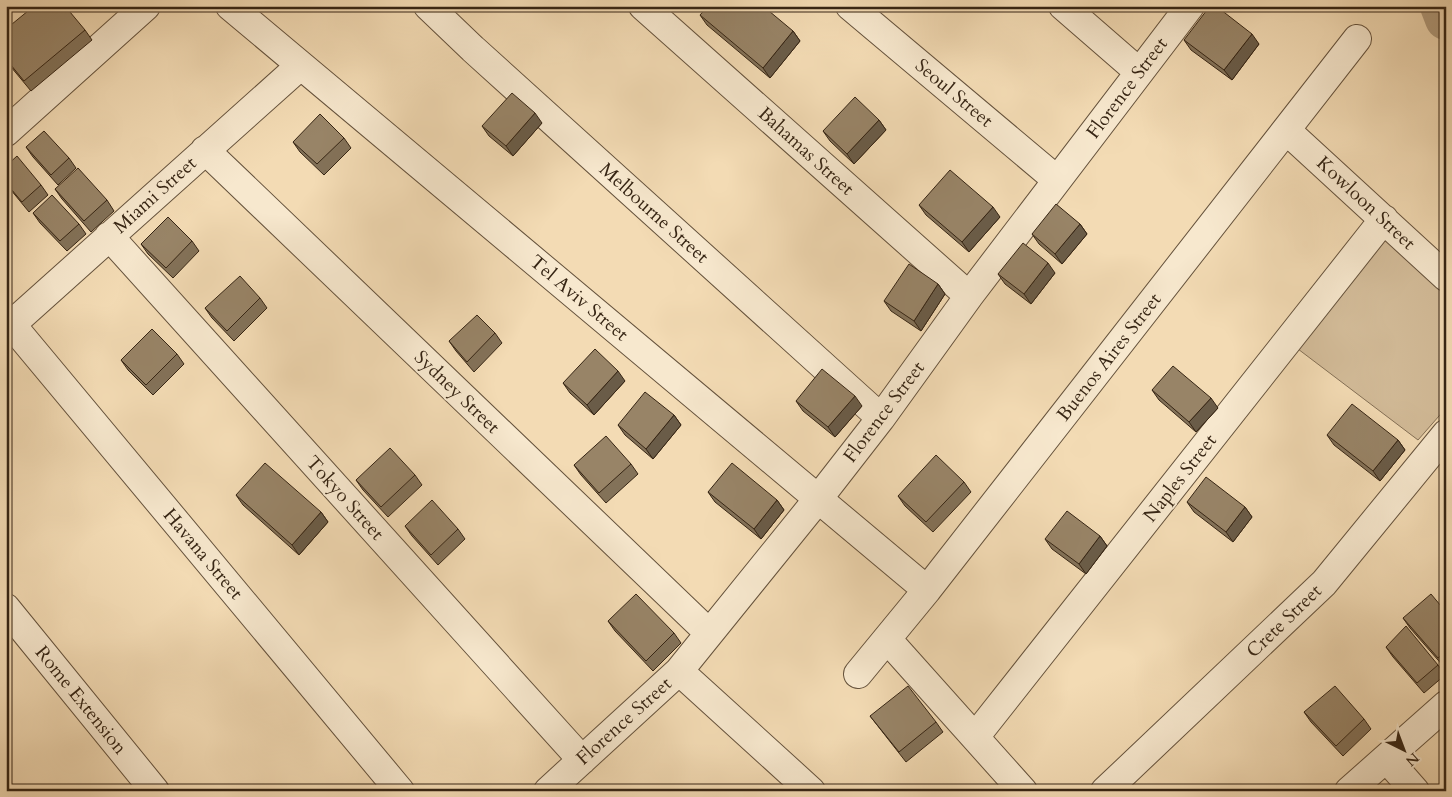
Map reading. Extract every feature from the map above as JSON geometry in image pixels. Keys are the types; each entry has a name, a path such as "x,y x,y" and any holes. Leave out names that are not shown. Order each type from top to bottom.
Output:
{"street":[{"path":"6,132 146,6"},
{"name":"Tel Aviv Street","path":"230,6 927,590"},
{"name":"Melbourne Street","path":"428,6 480,56 880,418"},
{"name":"Bahamas Street","path":"644,6 969,296"},
{"name":"Seoul Street","path":"850,6 1057,180"},
{"path":"1063,6 1139,72"},
{"name":"Florence Street","path":"548,791 679,671 818,499 969,296 1190,6"},
{"name":"Buenos Aires Street","path":"858,674 927,590 1357,39"},
{"name":"Miami Street","path":"9,321 110,236 300,66"},
{"name":"Kowloon Street","path":"1286,130 1446,277"},
{"name":"Sydney Street","path":"205,150 709,634"},
{"name":"Naples Street","path":"975,737 1384,219"},
{"name":"Tokyo Street","path":"110,236 582,760"},
{"name":"Havana Street","path":"9,321 400,791"},
{"name":"Crete Street","path":"1105,791 1324,583 1446,434"},
{"name":"Rome Extension","path":"6,608 155,791"},
{"path":"887,639 1023,791"},
{"path":"679,671 812,791"},
{"path":"1349,791 1446,706"},
{"path":"1387,759 1415,791"}],"shaded area":[{"path":"1386,239 1446,296 1446,408 1418,440 1298,349"}],"building":[{"path":"34,6 65,6 85,30 24,81 6,59 6,29"},
{"path":"708,6 763,6 793,31 763,68 700,15"},
{"path":"1210,6 1216,6 1252,34 1224,70 1184,40"},
{"path":"512,93 535,113 506,146 482,126"},
{"path":"855,97 879,120 847,154 823,131"},
{"path":"320,114 344,138 317,164 293,142"},
{"path":"44,131 69,158 51,175 26,147"},
{"path":"17,156 41,185 22,202 6,183 6,166"},
{"path":"78,168 107,200 84,221 55,189"},
{"path":"950,170 993,207 962,242 919,205"},
{"path":"52,195 79,224 60,241 33,213"},
{"path":"1056,204 1080,224 1055,254 1032,234"},
{"path":"168,217 192,241 166,268 141,244"},
{"path":"1023,243 1048,263 1024,294 998,274"},
{"path":"909,264 938,284 914,321 884,301"},
{"path":"240,276 260,298 227,331 205,308"},
{"path":"477,315 495,333 467,362 449,341"},
{"path":"152,329 177,354 146,385 121,360"},
{"path":"595,349 618,371 587,405 563,383"},
{"path":"1173,366 1211,398 1189,422 1152,390"},
{"path":"822,369 855,396 828,427 796,401"},
{"path":"645,392 674,415 646,449 618,425"},
{"path":"1352,404 1398,440 1373,471 1327,435"},
{"path":"606,436 631,464 599,493 574,465"},
{"path":"390,448 415,475 381,507 356,480"},
{"path":"936,455 964,482 926,522 898,496"},
{"path":"265,463 321,512 292,545 236,495"},
{"path":"732,463 777,500 754,529 708,492"},
{"path":"1206,477 1245,507 1226,532 1187,502"},
{"path":"432,500 458,529 431,555 405,526"},
{"path":"1067,511 1100,536 1079,564 1045,539"},
{"path":"636,594 674,633 646,661 608,621"},
{"path":"1431,594 1446,612 1446,651 1438,658 1403,618"},
{"path":"1406,626 1438,665 1417,683 1386,647"},
{"path":"908,686 936,722 899,752 870,716"},
{"path":"1335,686 1364,719 1336,746 1304,712"}],"waterway":[{"path":"1441,6 1446,19"}]}
